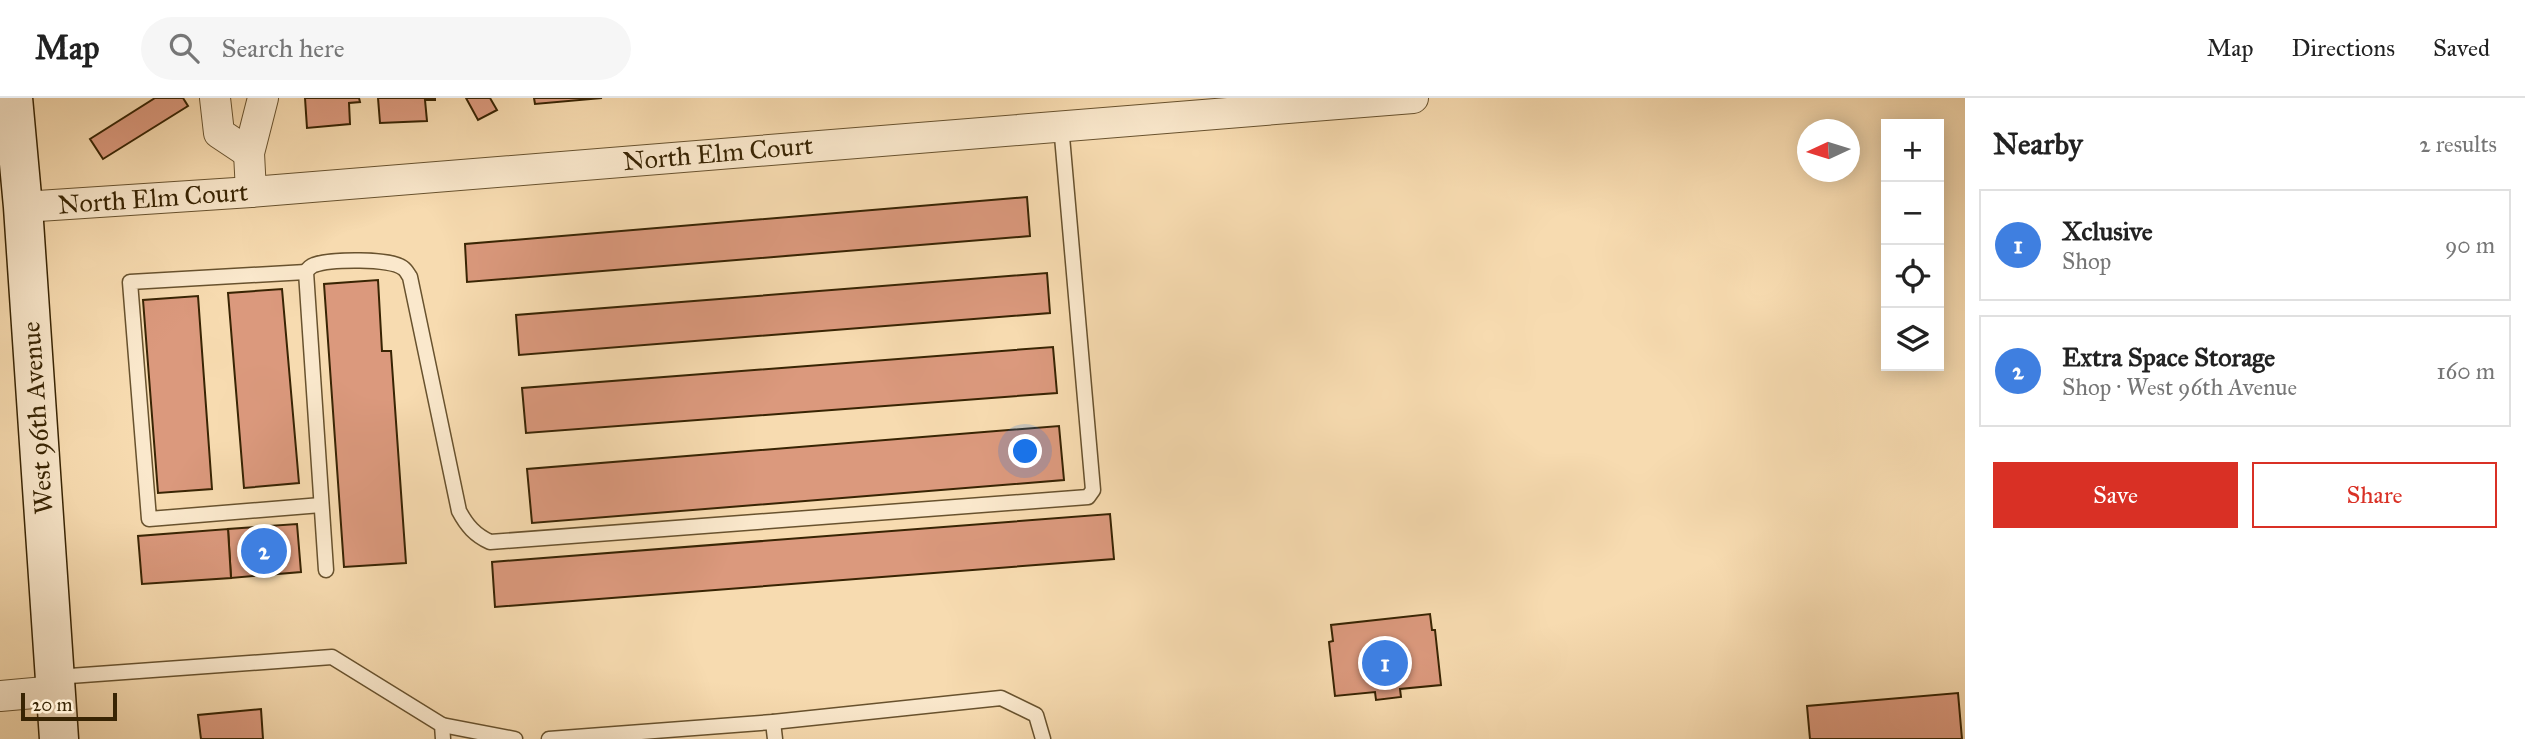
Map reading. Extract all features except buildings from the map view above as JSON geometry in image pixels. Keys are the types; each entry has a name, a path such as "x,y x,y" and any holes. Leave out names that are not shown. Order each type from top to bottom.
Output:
{"street":[{"name":"West 96th Avenue","path":"13,98 23,207 59,739"},
{"path":"215,98 219,133 249,153"},
{"path":"251,192 249,153 263,98"},
{"name":"North Elm Court","path":"23,207 251,192 1413,98"},
{"path":"0,696 55,684"}],"lane":[{"path":"321,505 149,519 130,282 306,271 313,265 364,260 387,262 402,267 410,277 459,512 467,526 479,537 490,542 1088,497 1093,490 1061,125"},
{"path":"306,271 326,570"},
{"path":"55,684 332,657 442,732 515,739"},
{"path":"549,739 773,722 1001,698 1036,715 1043,739"},
{"path":"773,722 775,739"}],"place":[{"name":"Extra Space Storage","path":"264,551"},
{"name":"Xclusive","path":"1385,663"}]}
